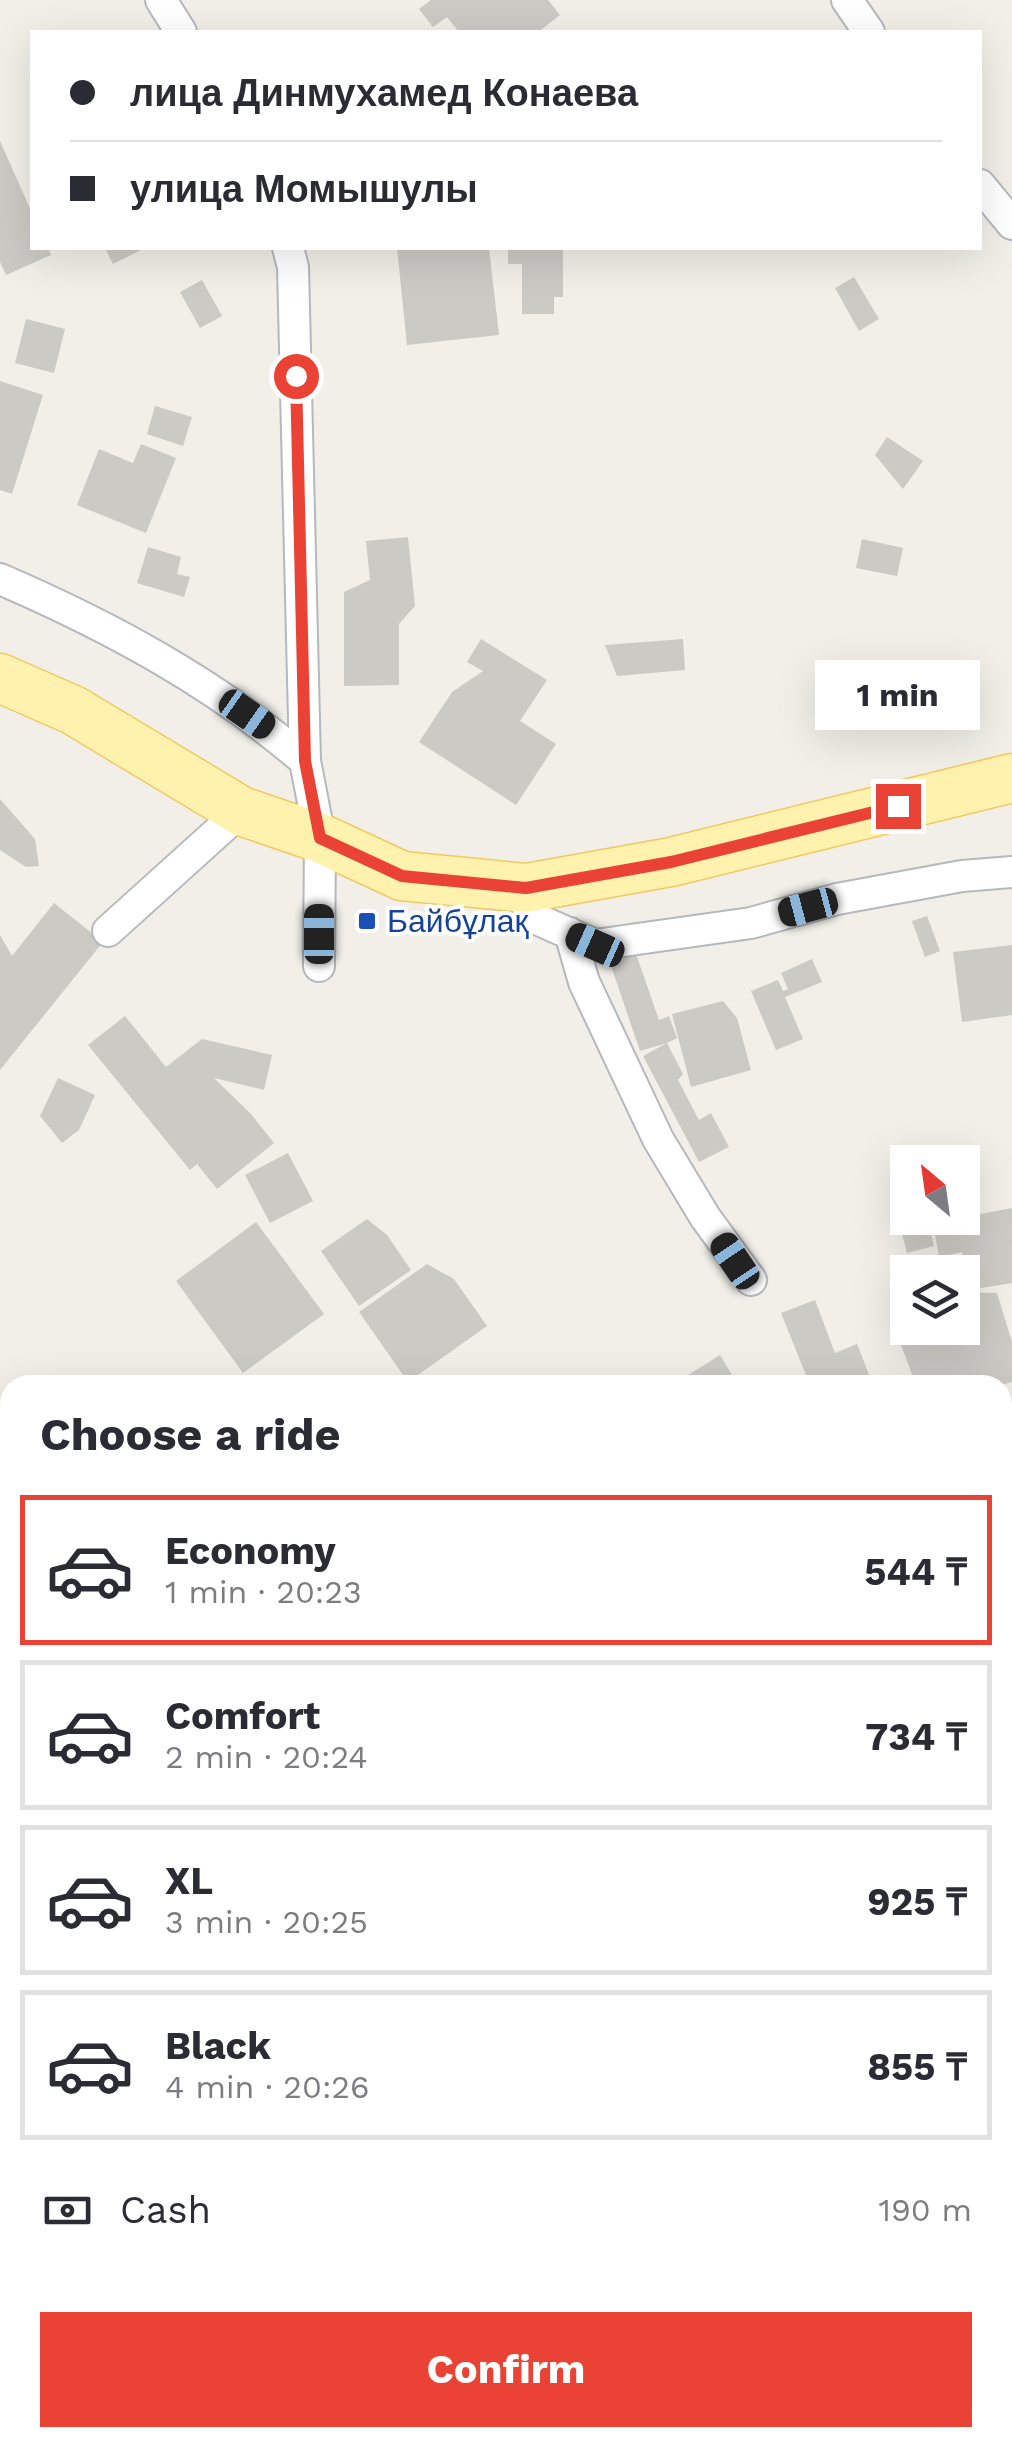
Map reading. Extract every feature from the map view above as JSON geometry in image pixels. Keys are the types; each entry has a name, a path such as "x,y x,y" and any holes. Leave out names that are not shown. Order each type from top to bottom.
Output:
{"main road":[{"path":"0,678 73,710 241,811 320,838 402,876 526,888 671,862 1012,778"}],"street":[{"path":"160,0 180,30"},
{"path":"847,0 868,30"},
{"path":"982,187 1012,224"},
{"path":"289,250 293,267 305,761 320,838 318,966"},
{"path":"0,579 60,605 202,682 305,761"},
{"path":"108,931 241,811"},
{"path":"514,887 539,920 595,945 751,922 837,899 962,876 1012,872"},
{"path":"570,934 584,982 658,1140 751,1280"}],"building":[{"path":"431,0 548,0 560,15 541,30 457,30 447,17 433,27 419,9"},
{"path":"0,141 30,208 30,250 49,250 51,255 6,275 0,262"},
{"path":"106,250 141,250 113,264"},
{"path":"397,250 489,250 499,335 407,345"},
{"path":"508,250 563,250 563,297 554,297 554,314 522,314 522,264 508,264"},
{"path":"854,277 879,319 859,331 835,288"},
{"path":"202,280 222,316 200,328 180,292"},
{"path":"26,319 65,329 54,373 15,363"},
{"path":"0,381 43,395 12,494 0,490"},
{"path":"155,406 192,417 183,446 147,434"},
{"path":"887,437 923,461 903,489 875,455"},
{"path":"141,444 176,458 146,533 77,505 99,449 133,463"},
{"path":"408,537 415,606 399,624 399,685 344,686 344,592 370,580 366,541"},
{"path":"862,539 903,548 897,576 856,568"},
{"path":"148,547 181,557 177,574 190,577 184,597 137,583"},
{"path":"481,639 547,680 520,721 556,744 516,805 419,742 452,692 483,671 467,662"},
{"path":"683,639 685,670 617,676 605,645"},
{"path":"0,799 35,839 39,866 26,867 0,850"},
{"path":"54,903 103,942 0,1070 0,935 12,956"},
{"path":"927,916 940,951 925,957 912,921"},
{"path":"1012,945 1012,1015 962,1022 953,952"},
{"path":"636,954 659,1020 669,1016 677,1038 640,1051 610,963"},
{"path":"812,959 822,982 785,997 803,1039 776,1050 751,991 778,980 783,991 788,989 781,973"},
{"path":"723,1001 737,1018 751,1070 691,1087 672,1014"},
{"path":"125,1016 166,1067 202,1039 272,1055 264,1090 214,1078 274,1143 217,1189 197,1164 190,1170 88,1045"},
{"path":"667,1043 683,1074 678,1080 699,1120 711,1113 729,1147 699,1162 643,1056"},
{"path":"58,1078 95,1095 79,1130 62,1143 40,1116"},
{"path":"288,1153 313,1201 270,1223 245,1175"},
{"path":"1012,1208 1012,1283 980,1288 980,1255 939,1255 935,1235 980,1235 980,1214"},
{"path":"367,1219 387,1235 411,1270 359,1306 321,1251"},
{"path":"256,1222 324,1314 243,1373 176,1281"},
{"path":"902,1235 931,1235 934,1246 907,1253"},
{"path":"427,1264 454,1279 487,1326 418,1375 403,1375 359,1312"},
{"path":"980,1293 997,1293 1012,1342 1012,1375 912,1375 901,1345 980,1345"},
{"path":"815,1300 835,1353 857,1344 869,1375 806,1375 781,1313"},
{"path":"720,1355 732,1375 688,1375"}],"place":[{"name":"Байбұлақ","path":"367,921"}],"route":[{"path":"296,376 305,761 320,838 402,876 526,888 671,862 898,806"}]}
